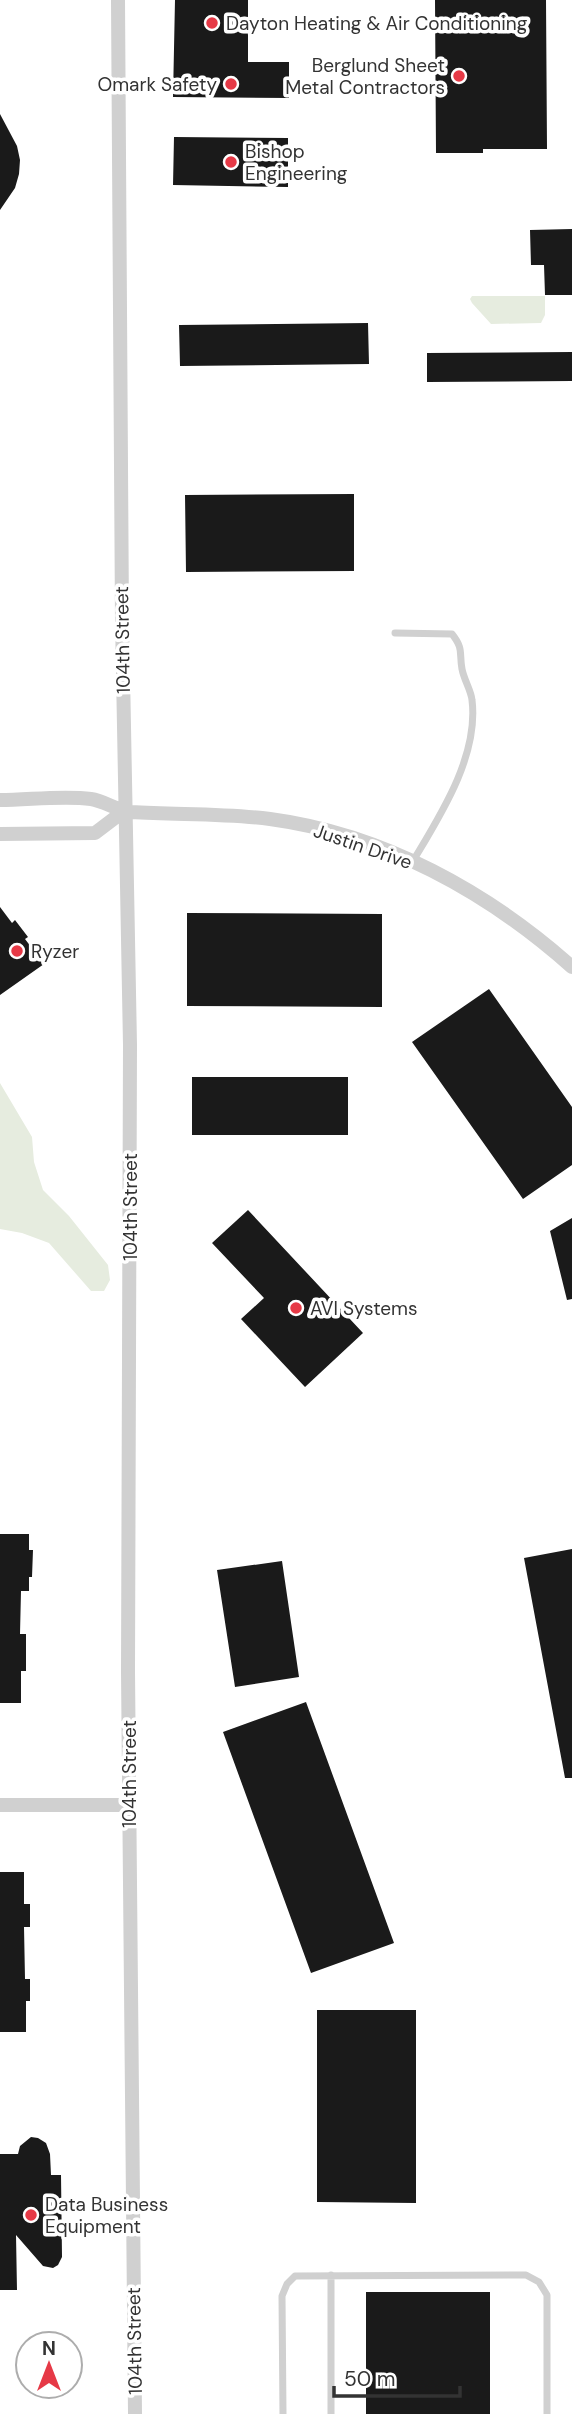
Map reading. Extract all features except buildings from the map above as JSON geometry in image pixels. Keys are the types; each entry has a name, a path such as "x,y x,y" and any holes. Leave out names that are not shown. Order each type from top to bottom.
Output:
{"street":[{"name":"104th Street","path":"118,0 124,811 130,1058 129,1805 135,2414"},
{"name":"Justin Drive","path":"0,800 92,799 124,811 271,819 323,830 377,846 444,876 495,906 543,941 572,967"},
{"path":"0,834 95,833 124,811"},
{"path":"0,1805 129,1805"}],"lane":[{"path":"395,633 452,634 461,645 462,668 472,699 472,719 458,780 412,862"},
{"path":"283,2414 282,2296 286,2284 295,2276 331,2275 526,2275 540,2282 547,2295 547,2414"},
{"path":"331,2275 331,2414"}],"shaded area":[{"path":"472,296 545,296 545,315 541,323 491,324 472,303"},
{"path":"0,1083 32,1137 34,1162 43,1190 69,1216 108,1265 110,1280 104,1291 91,1291 49,1243 22,1233 0,1229"}],"place":[{"name":"Dayton Heating & Air Conditioning","path":"212,23"},
{"name":"Berglund Sheet Metal Contractors","path":"459,76"},
{"name":"Omark Safety","path":"231,84"},
{"name":"Bishop Engineering","path":"231,162"},
{"name":"Ryzer","path":"17,951"},
{"name":"AVI Systems","path":"296,1308"},
{"name":"Data Business Equipment","path":"31,2215"}]}
